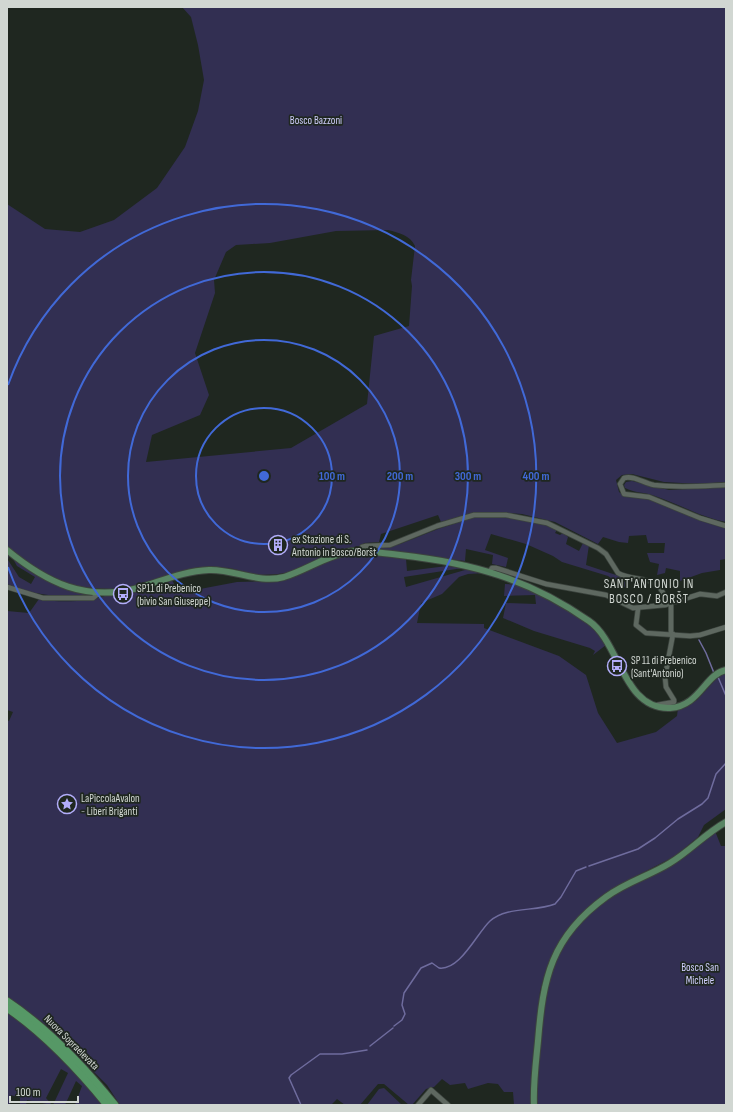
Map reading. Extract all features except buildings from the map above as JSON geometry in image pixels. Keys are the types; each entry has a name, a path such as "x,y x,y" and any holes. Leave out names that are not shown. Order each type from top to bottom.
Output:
{"highway":[{"name":"Nuova Sopraelevata","path":"7,1001 35,1022 64,1047 115,1105"},
{"name":"Nuova Sopraelevata","path":"7,1008 33,1027 60,1051 108,1105"}],"main road":[{"path":"7,550 26,566 54,583 76,589 99,592 124,591 184,573 199,571 226,570 267,579 283,577 339,554 360,551 448,561 490,571 525,584 590,621 602,633 636,693 655,705 670,708 688,702 698,695 717,674 726,670"},
{"path":"534,1105 542,994 549,968 567,935 581,917 606,897 627,883 674,861 726,822"}],"street":[{"path":"726,485 662,486 628,477 624,478 620,484 624,494 649,497 700,518 726,526"},
{"path":"360,551 362,547 366,546 395,544 437,526 474,515 500,514 523,517 547,523 602,550 618,573 646,580 660,587 665,596 665,605"},
{"path":"490,571 492,568 496,568 546,584 606,596 638,609 671,604 700,594 717,596 726,592"},
{"path":"7,586 43,598 93,598 99,592"},
{"path":"655,705 674,702 666,687 664,678 672,634 670,626 672,615 671,604"},
{"path":"638,609 636,625 646,633 700,635 726,627"},
{"path":"418,1105 431,1090 448,1105"}],"green space":[{"name":"Bosco Bazzoni","path":"182,7 726,7 726,482 699,484 664,482 632,474 622,475 616,480 619,492 622,494 630,497 651,500 726,528 726,559 720,560 720,570 702,573 680,581 680,571 666,568 665,573 657,575 659,564 650,562 647,553 664,553 665,543 648,543 646,535 629,536 628,543 603,537 598,544 555,522 522,514 493,512 471,513 441,522 438,515 381,534 379,542 364,543 359,549 337,551 290,572 258,575 230,568 199,567 133,586 110,589 79,587 63,582 33,567 7,547 7,204 45,229 80,232 114,220 157,188 185,147 198,111 204,80 191,17","holes":["388,230 400,233 407,237 415,246 411,280 412,286 409,326 374,336 367,404 291,448 146,462 152,435 200,415 209,395 195,353 215,293 214,280 226,252 236,245 270,243 336,231"]},
{"path":"632,481 669,490 726,487 726,522 698,514 664,499 625,488 624,485 626,482"},
{"path":"503,516 540,523 557,530 555,533 560,535 563,533 568,537 566,544 579,551 583,543 589,545 586,565 628,579 626,588 608,576 562,562 553,556 526,544 491,534 485,550 508,558 506,567 492,564 493,555 466,549 465,561 368,549 400,544 438,529 472,518"},
{"path":"7,553 9,555 8,560 19,577 31,584 35,577 17,566 13,559 31,572 50,582 70,590 91,594 69,596 48,595 27,591 7,584"},
{"path":"352,553 406,559 407,571 447,566 463,568 404,577 406,587 465,570 473,569 485,573 468,574 459,577 442,594 421,603 417,623 484,624 484,628 559,656 586,675 598,713 617,743 656,732 677,716 678,708 697,700 718,677 726,673 726,809 704,825 698,837 675,856 617,886 591,905 567,931 547,967 540,991 531,1105 514,1105 513,1092 504,1092 498,1084 488,1083 468,1089 465,1083 450,1085 442,1079 434,1087 426,1089 412,1105 409,1105 384,1084 378,1084 360,1105 345,1105 337,1099 331,1105 120,1105 107,1085 49,1027 7,997 7,720 9,721 13,712 7,710 7,611 29,613 39,599 65,601 93,599 172,580 178,591 200,589 237,582 275,581"},
{"path":"505,584 520,585 568,611 593,627 606,645 593,655 595,651 590,648 534,631 503,618 506,603 536,604 535,595 504,596"},
{"name":"Bosco San Michele","path":"715,831 721,846 726,846 726,1105 536,1105 542,1025 548,985 561,952 571,936 600,904"},
{"path":"7,1012 51,1047 59,1058 78,1075 103,1105 75,1105 82,1086 76,1081 65,1105 53,1105 68,1073 61,1069 46,1098 52,1105 27,1100 26,1105 20,1105 20,1098 11,1095 10,1105 7,1105"},
{"path":"384,1088 402,1105 367,1105 379,1089"}],"waterway":[{"path":"699,640 714,673"},
{"path":"718,677 726,696"},
{"path":"589,866 638,849 655,838 678,819 702,804 708,798 716,774 726,763"},
{"path":"394,1026 402,1020 405,1014 402,1005 404,993 421,968 432,963 439,968 454,964 468,950 490,921 497,916 513,911 539,908 555,904 561,897 576,871 586,867"},
{"path":"370,1046 393,1028"},
{"path":"301,1105 289,1078 291,1075 320,1054 342,1054 367,1050"}],"place":[{"name":"ex Stazione di S. Antonio in Bosco/Boršt","path":"278,545"},
{"name":"SP11 di Prebenico (bivio San Giuseppe)","path":"123,594"},
{"name":"SP 11 di Prebenico (Sant'Antonio)","path":"617,666"},
{"name":"LaPiccolaAvalon - Liberi Briganti","path":"67,804"}],"district":[{"name":"SANT'ANTONIO IN BOSCO / BORŠT","path":"649,590"}]}
